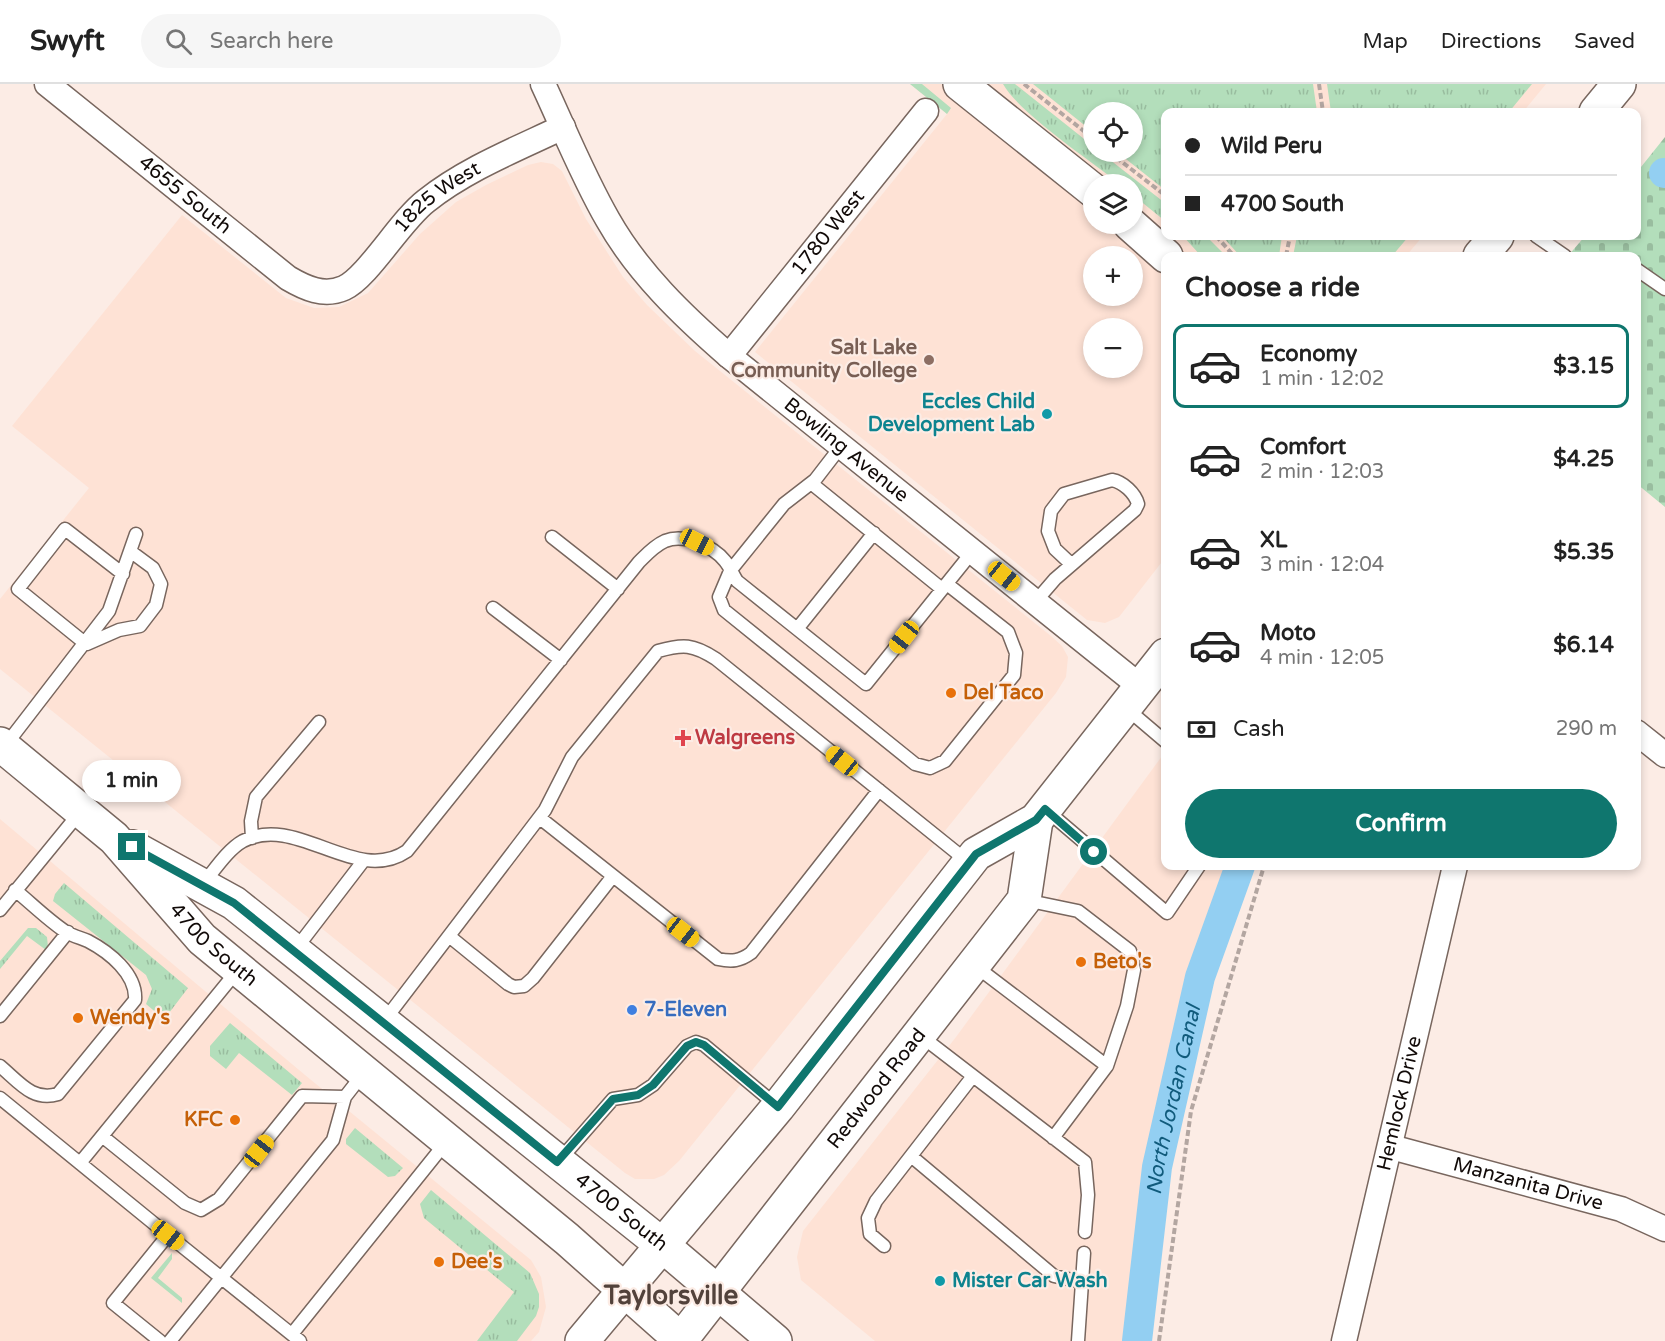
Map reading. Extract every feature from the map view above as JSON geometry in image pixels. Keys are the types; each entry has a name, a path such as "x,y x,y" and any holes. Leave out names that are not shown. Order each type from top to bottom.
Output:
{"main road":[{"path":"960,84 1083,182"},
{"path":"1599,108 1619,84"},
{"path":"1141,234 1162,252"},
{"path":"1483,252 1494,240"},
{"name":"Redwood Road","path":"582,1341 778,1107 976,854 1040,814 1161,661"},
{"name":"4700 South","path":"2,745 114,838 202,939 238,970 355,1085 447,1140 567,1239 681,1341"},
{"name":"Redwood Road","path":"681,1341 716,1293 1024,900 1040,814"},
{"name":"4700 South","path":"114,838 234,903 661,1244 775,1341"}],"street":[{"name":"4655 South","path":"47,84 288,278 306,288 328,292"},
{"name":"Bowling Avenue","path":"543,84 608,221 641,269 682,315 729,356 1036,602 1133,697"},
{"name":"1780 West","path":"729,356 926,111"},
{"name":"1825 West","path":"328,292 345,287 358,276 405,221 426,201 463,176 563,127"},
{"path":"1641,736 1665,755"},
{"name":"Hemlock Drive","path":"1344,1341 1454,870"},
{"name":"Manzanita Drive","path":"1391,1147 1621,1209 1665,1228"}],"lane":[{"path":"1542,240 1559,252"},
{"path":"1641,272 1665,289"},
{"path":"811,483 874,533 1008,632 1016,653 1014,675 945,760 930,768 915,764 724,610 719,597 730,571 784,504 811,483 842,446"},
{"path":"1036,602 1071,564 1135,510 1138,504 1136,496 1117,481 1112,480 1064,494 1051,511 1048,531 1051,540 1055,549 1071,564"},
{"path":"86,644 18,589 65,529 123,574"},
{"path":"797,629 874,533"},
{"path":"2,745 86,644 109,611 136,534"},
{"path":"552,537 618,589"},
{"path":"201,885 234,849 252,838 270,835 364,860 386,862 407,851 646,555 667,540 697,542 713,550 726,562 737,582 866,684 973,551"},
{"path":"86,644 119,630 140,626 156,605 161,584 153,568 130,551"},
{"path":"493,608 561,660"},
{"path":"383,1022 540,818 572,757 658,651 676,646 698,647 716,659 970,863"},
{"path":"1133,697 1161,735"},
{"path":"252,838 251,821 256,797 319,722"},
{"path":"540,818 718,960 729,962 742,959 751,952 879,790"},
{"path":"0,910 81,811"},
{"path":"1040,814 1167,913 1196,870"},
{"path":"294,951 364,860"},
{"path":"449,936 508,984 514,987 524,986 533,978 613,876"},
{"path":"0,1066 34,1095 46,1098 58,1094 135,1000 136,988 133,978 119,965 90,942 68,933 15,890"},
{"path":"1024,900 1078,911 1130,951 1134,970 1127,1006 1107,1066 1053,1138"},
{"path":"0,1016 68,933"},
{"path":"974,965 1107,1066"},
{"path":"80,1163 238,970"},
{"path":"920,1035 1085,1162 1088,1195 1085,1232"},
{"path":"557,1162 613,1099 638,1095 653,1085 687,1046 696,1042 704,1045 778,1107"},
{"path":"884,1246 870,1234 868,1218 876,1201 973,1076"},
{"path":"102,1136 184,1203 201,1210 219,1199 302,1096 355,1085"},
{"path":"170,1341 223,1279 333,1140 355,1085"},
{"path":"0,1098 296,1338 447,1140"},
{"path":"911,1156 1054,1276 1082,1282"},
{"path":"160,1341 113,1303 168,1235"},
{"path":"1078,1341 1084,1253"}],"path":[{"path":"1024,84 1083,130"},
{"path":"1319,84 1322,108"},
{"path":"1122,162 1161,192"},
{"path":"1219,240 1230,252"},
{"path":"1159,1341 1191,1111 1263,870"}],"shaded area":[{"name":"Salt Lake Community College","path":"910,84 1546,84 1526,108 1161,108 1161,240 1420,240 1409,252 1161,252 1161,563 1119,617 1105,623 1087,620 755,352 947,114"},
{"path":"541,162 553,164 562,171 586,219 623,277 647,305 695,351 1051,636 1062,646 1068,657 1066,677 1056,693 679,1161 664,1175 654,1179 635,1179 625,1173 0,669 0,599 89,488 12,426 182,215 286,298 314,308 339,307 368,293 420,234 456,202 528,165"},
{"path":"1161,757 1161,870 1228,870 1190,972 1148,1158 1124,1341 875,1341 801,1280 797,1257 803,1231 956,1037"},
{"path":"0,819 305,1075 531,1260 541,1277 546,1307 539,1332 531,1341 0,1341"}],"green space":[{"path":"910,84 922,84 951,108 947,114"},
{"path":"1003,84 1015,84 1083,138 1083,156 1039,122 1024,109"},
{"path":"1033,84 1313,84 1316,108 1161,108 1161,187 1130,162 1143,162 1143,102 1083,102 1083,124"},
{"path":"1327,84 1532,84 1512,108 1330,108"},
{"path":"1665,137 1665,507 1641,487 1641,252 1571,252 1582,240 1641,240 1641,167"},
{"path":"1091,162 1113,162 1128,174 1107,174"},
{"path":"1143,186 1161,200 1161,218 1143,203"},
{"path":"1187,240 1210,240 1222,252 1197,252"},
{"path":"1226,240 1281,240 1280,252 1236,252"},
{"path":"1296,240 1406,240 1395,252 1294,252"},
{"path":"64,883 188,988 169,1013 159,1015 146,1004 152,989 146,975 53,901 55,894"},
{"path":"28,928 36,928 47,937 46,950 27,936 0,969 0,961"},
{"path":"230,1023 302,1083 292,1095 239,1053 226,1069 210,1056 210,1046"},
{"path":"355,1128 403,1168 395,1176 388,1177 346,1144 346,1139"},
{"path":"431,1190 530,1273 539,1294 539,1307 536,1316 517,1341 477,1341 514,1292 424,1218 420,1204"},
{"path":"172,1253 172,1259 158,1278 182,1298 182,1303 151,1278"}],"waterway":[{"name":"North Jordan Canal","path":"1137,1341 1157,1167 1200,977 1239,870"}],"place":[{"name":"Salt Lake Community College","path":"929,360"},
{"name":"Eccles Child Development Lab","path":"1047,414"},
{"name":"Del Taco","path":"951,693"},
{"name":"Walgreens","path":"683,738"},
{"name":"Beto's","path":"1081,962"},
{"name":"7-Eleven","path":"632,1010"},
{"name":"Wendy's","path":"78,1018"},
{"name":"KFC","path":"235,1120"},
{"name":"Dee's","path":"439,1262"},
{"name":"Mister Car Wash","path":"940,1281"}],"district":[{"name":"Taylorsville","path":"671,1295"}],"route":[{"path":"132,847 234,903 557,1162 613,1099 638,1095 653,1085 687,1046 696,1042 704,1045 778,1107 976,854 1036,820 1045,809 1094,852"}]}
